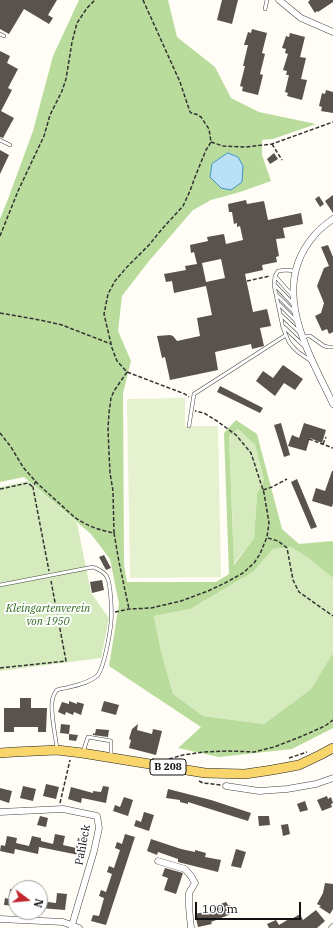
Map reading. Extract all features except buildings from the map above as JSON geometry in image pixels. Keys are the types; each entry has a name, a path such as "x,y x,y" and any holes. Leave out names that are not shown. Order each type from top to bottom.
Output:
{"main road":[{"name":"B 208","path":"0,753 57,750 205,773 246,774 299,765 333,748"}],"street":[{"path":"279,0 301,18 333,32"},
{"path":"333,218 313,236 304,248 295,271 292,285 293,304 302,336 307,350 333,404"},
{"path":"226,786 259,791 287,789 316,784 333,778"},
{"name":"Pahleck","path":"0,812 63,809 97,816 98,828 94,851 72,926"},
{"path":"158,861 185,869 195,883 189,893 191,928"},
{"path":"0,918 63,922 79,928"}],"lane":[{"path":"266,9 267,0"},
{"path":"0,34 4,36"},
{"path":"0,140 10,145"},
{"path":"273,276 278,271 295,271"},
{"path":"273,276 282,326 289,342 298,352 313,362"},
{"path":"273,276 292,295"},
{"path":"274,284 293,304"},
{"path":"276,294 295,313"},
{"path":"278,304 298,322"},
{"path":"280,315 302,336 310,336 324,346 333,347"},
{"path":"282,326 307,350"},
{"path":"189,426 194,394 286,335"},
{"path":"0,585 92,568 102,571 108,578 112,613 106,652 101,669 98,675 80,685 58,690 52,699 57,750"},
{"path":"82,753 88,737 112,741 111,758"}],"path":[{"path":"0,236 18,191 44,136 50,115 62,91 66,79 72,42 77,23 87,8 95,0"},
{"path":"143,0 180,82 190,112 202,117 209,129 211,142 206,150 185,204 162,229 150,245 115,281 108,294 104,314 111,344 117,360 127,372 185,394 193,400"},
{"path":"211,142 223,146 246,147 272,144 333,122"},
{"path":"272,144 282,160"},
{"path":"247,281 273,276"},
{"path":"0,313 62,325 111,344"},
{"path":"127,372 111,398 108,429 110,473 113,491 114,534 118,562 129,609"},
{"path":"112,613 129,609 151,608 181,601 225,583 243,573 254,563 260,554 267,537 269,523 263,490 251,453 236,435 217,421 204,413 192,410"},
{"path":"0,433 11,447 23,467 76,518 114,534"},
{"path":"323,444 326,437"},
{"path":"309,439 333,448"},
{"path":"263,490 287,479"},
{"path":"34,493 33,487 36,481"},
{"path":"0,489 28,483 33,487"},
{"path":"267,537 278,540 287,548 293,580 299,592 333,616"},
{"path":"0,668 66,660"},
{"path":"172,761 164,760 204,752 254,752 274,747 325,726 333,720"},
{"path":"286,759 307,752"},
{"path":"58,809 70,760"},
{"path":"196,779 203,782 226,786"}],"green space":[{"path":"79,0 168,0 177,37 215,67 231,98 259,112 316,124 273,139 262,140 262,155 271,181 211,200 193,210 149,261 122,296 118,331 131,361 123,393 124,565 127,582 216,582 229,574 224,433 236,420 257,434 282,529 299,544 333,542 333,578 311,560 291,547 273,549 253,572 191,609 154,616 161,651 173,694 203,716 264,724 311,689 333,653 333,728 292,749 219,757 178,748 201,727 109,666 119,604 110,559 91,534 24,477 0,482 0,219 33,131 53,56","holes":["238,429 255,445 264,480 257,494 254,538 234,565 229,436"]},
{"path":"185,398 185,426 218,426 221,577 130,578 127,399"},
{"path":"238,429 255,445 264,480 257,494 254,538 233,565 229,436"},
{"name":"Kleingartenverein von 1950","path":"28,481 77,523 91,593 109,618 101,658 0,671 0,487"},
{"path":"291,547 311,560 333,578 333,653 311,689 264,724 203,716 173,694 161,651 154,616 192,609 253,572 273,549"}],"water":[{"path":"228,153 238,157 243,166 242,182 231,190 221,188 210,177 212,164"}]}
